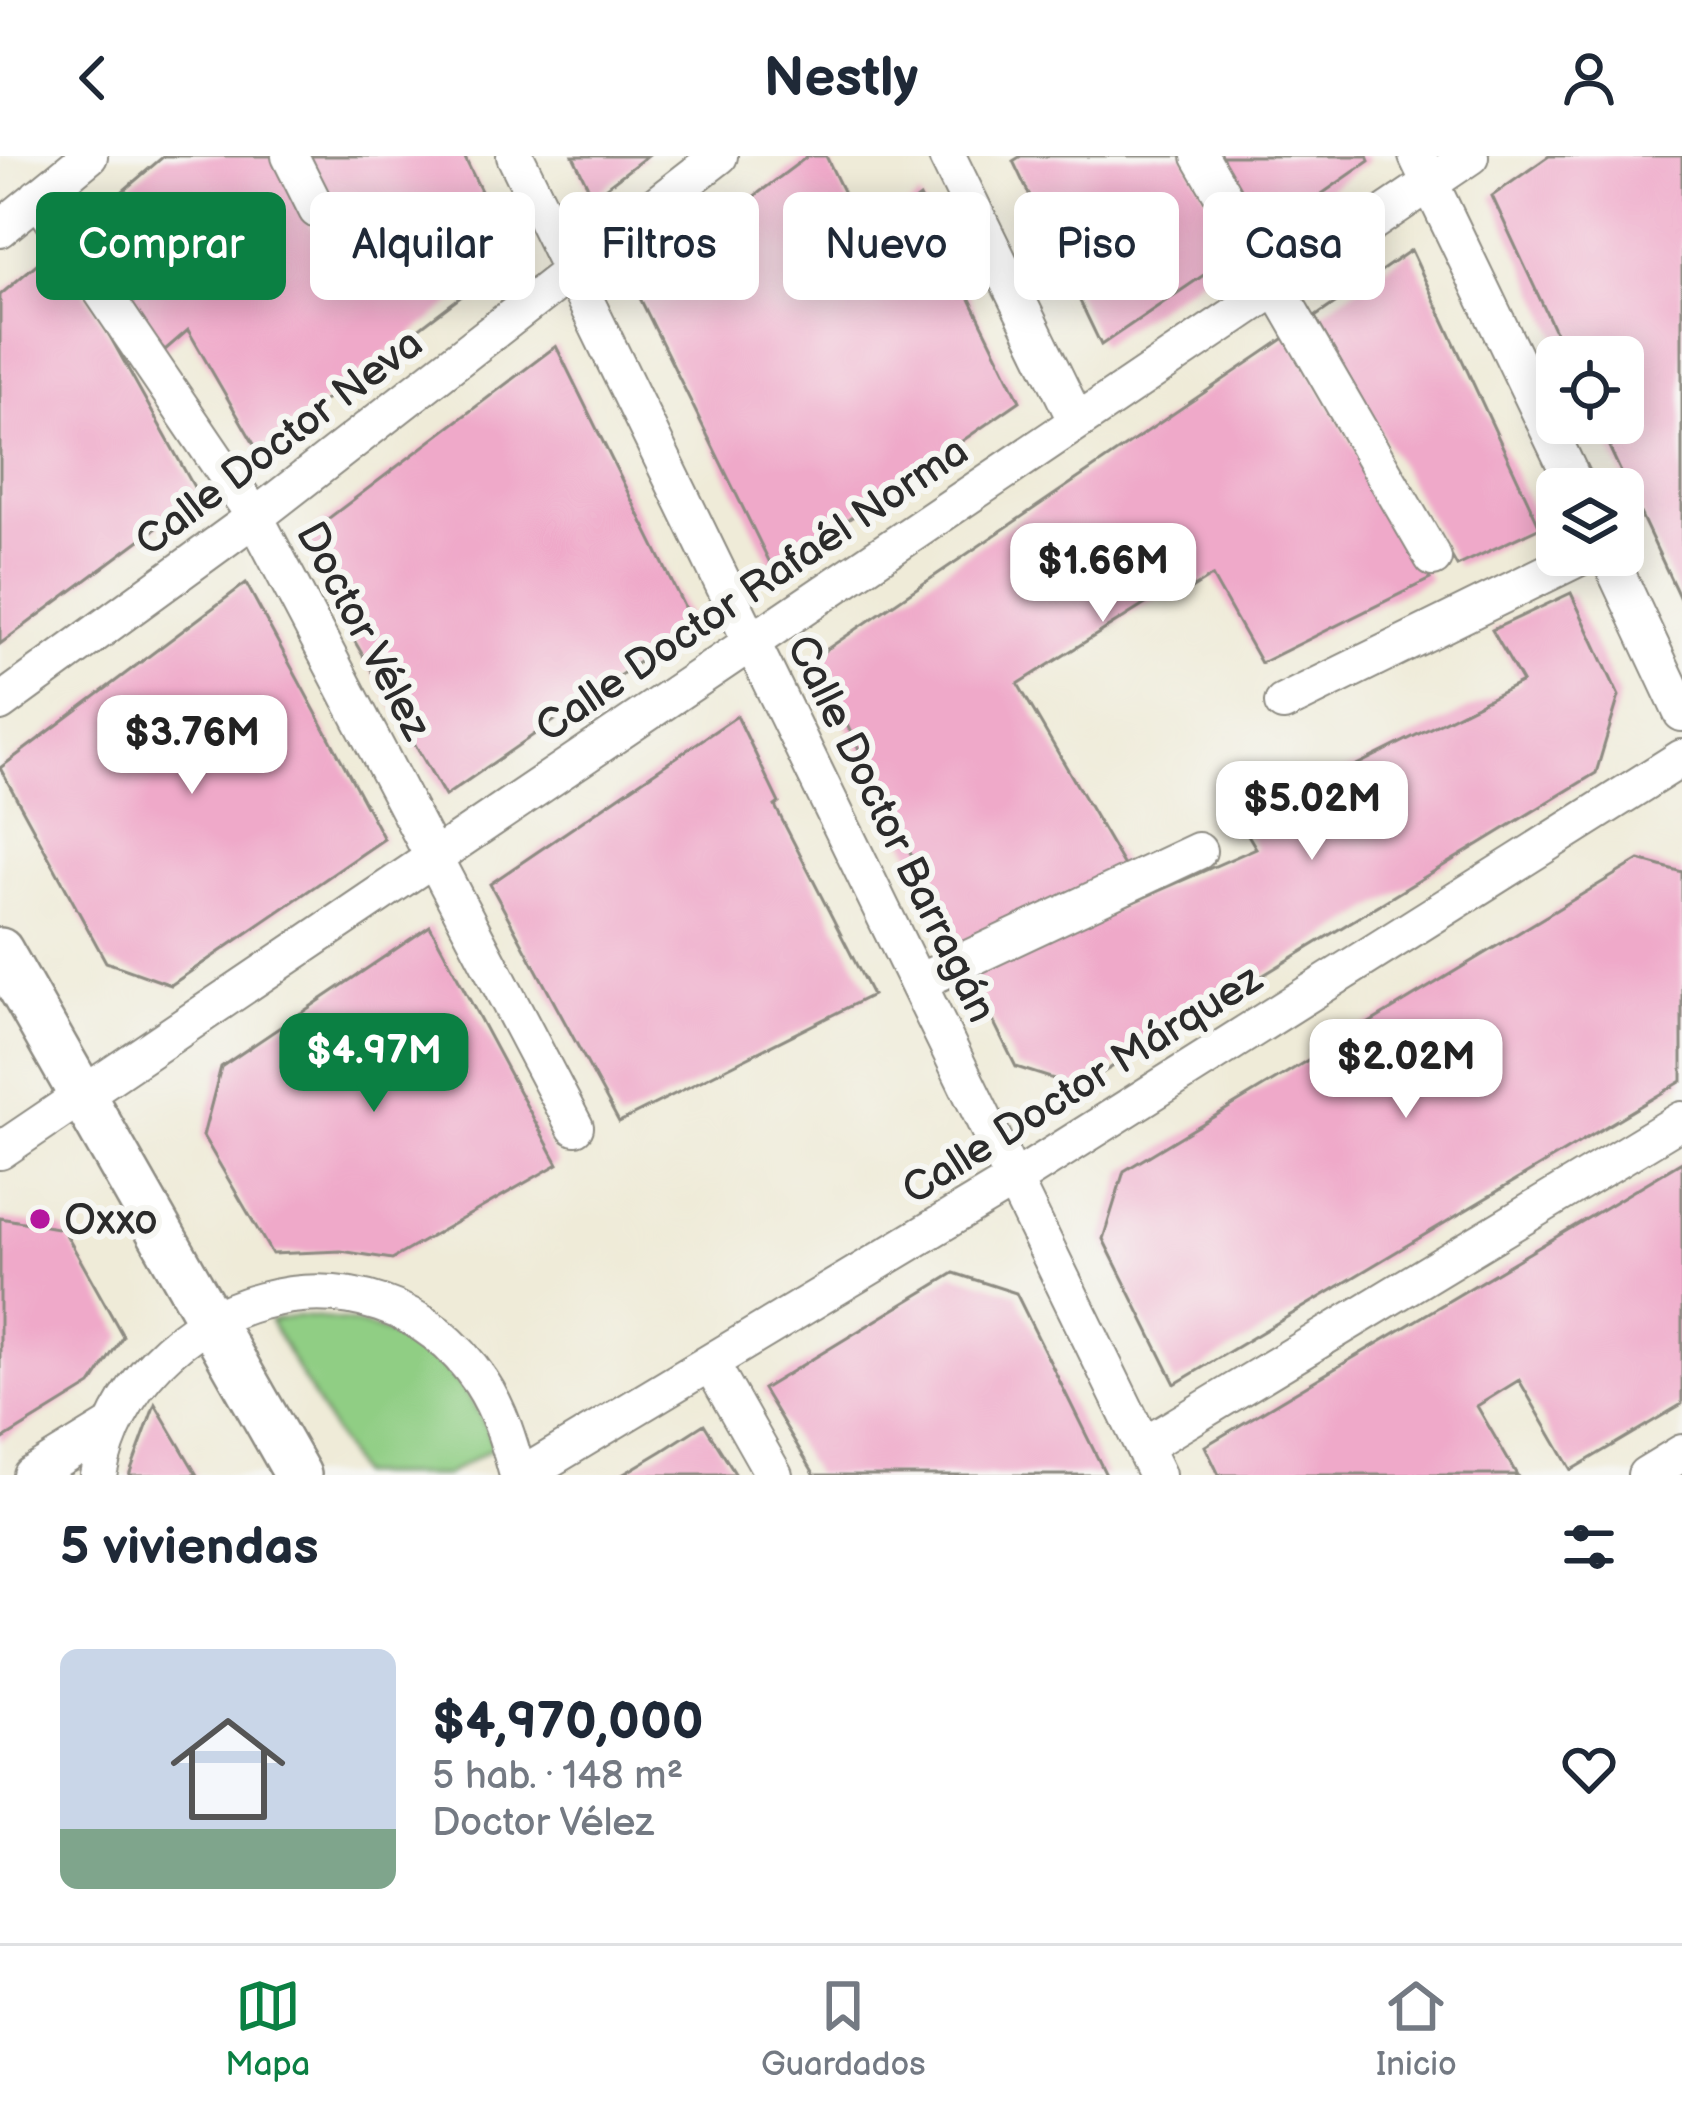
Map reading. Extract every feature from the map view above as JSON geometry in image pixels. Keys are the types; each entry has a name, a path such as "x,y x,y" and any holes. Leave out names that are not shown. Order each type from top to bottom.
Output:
{"main road":[{"path":"0,951 298,1475"}],"street":[{"path":"44,192 88,156"},
{"path":"290,156 310,198"},
{"name":"Calle Doctor Barragán","path":"515,156 559,245"},
{"name":"Calle Doctor Neva","path":"674,192 719,156"},
{"path":"947,156 1076,422"},
{"path":"1200,156 1221,192"},
{"name":"Calle Doctor Rafaél Norma","path":"1385,201 1424,170 1470,156"},
{"path":"1424,170 1567,468"},
{"path":"0,229 36,199"},
{"name":"Calle Doctor Neva","path":"0,703 255,518 559,284"},
{"name":"Doctor Vélez","path":"108,300 255,518 575,1127"},
{"name":"Calle Doctor Barragán","path":"586,300 1150,1461"},
{"name":"Calle Doctor Rafaél Norma","path":"0,1151 1255,300"},
{"path":"1286,300 1433,558"},
{"path":"1283,703 1541,576"},
{"path":"1618,576 1682,713"},
{"name":"Calle Doctor Márquez","path":"98,1475 111,1426 135,1383 169,1346 209,1318 242,1304 294,1294 347,1297 398,1313 443,1341 480,1380 505,1426 520,1475 1012,1181 1682,758"},
{"path":"919,982 1198,851"},
{"path":"1150,1461 1682,1120"},
{"path":"711,1364 774,1475"},
{"path":"31,1475 111,1426"},
{"path":"1646,1475 1682,1453"}],"green space":[{"path":"297,1316 363,1325 418,1348 463,1388 494,1447 446,1475 358,1475 270,1321"}],"building":[{"path":"164,156 276,156 310,223 310,300 456,300 258,451 188,330 165,350 123,300 286,300 286,192 122,192"},
{"path":"307,156 464,156 481,192 325,192"},
{"path":"573,156 647,156 600,192 591,192"},
{"path":"808,156 826,156 843,192 783,192 783,300 970,300 1020,401 774,571 641,300 759,300 759,193"},
{"path":"1021,156 1184,156 1205,192 1203,276 1179,292 1179,192 1028,192 1013,161"},
{"path":"1217,156 1367,156 1369,161 1325,192 1238,192"},
{"path":"1549,156 1682,156 1682,603 1644,522 1644,468 1619,468 1608,444 1644,444 1644,336 1557,336 1492,196"},
{"path":"1411,250 1536,518 1536,529 1457,566 1315,317 1339,300 1385,300 1385,268"},
{"path":"36,264 36,300 90,300 199,496 0,644 0,295"},
{"path":"1079,300 1167,300 1101,345"},
{"path":"1289,335 1430,579 1261,663 1212,576 1176,598 1171,588 1018,684 1124,866 958,950 814,658"},
{"path":"556,346 693,625 445,796 351,635 304,537"},
{"path":"246,583 384,839 171,985 106,962 0,768"},
{"path":"1571,593 1619,696 1596,773 1079,1087 1016,1067 970,974 1256,848 1241,823 1522,682 1492,630"},
{"path":"737,716 779,803 775,806 872,995 619,1122 490,884"},
{"path":"1639,860 1682,872 1682,1081 1175,1384 1103,1239 1124,1171"},
{"path":"430,926 558,1164 392,1259 341,1251 272,1254 203,1136 221,1067"},
{"path":"1682,1162 1682,1404 1571,1470 1519,1380 1477,1406 1517,1475 1219,1475 1205,1446"},
{"path":"0,1218 63,1229 123,1336 91,1385 0,1441"},
{"path":"954,1273 1016,1293 1106,1475 815,1475 763,1389"},
{"path":"155,1404 197,1475 129,1475"},
{"path":"704,1424 736,1475 622,1475 662,1451"}],"place":[{"name":"Oxxo","path":"40,1219"}]}
